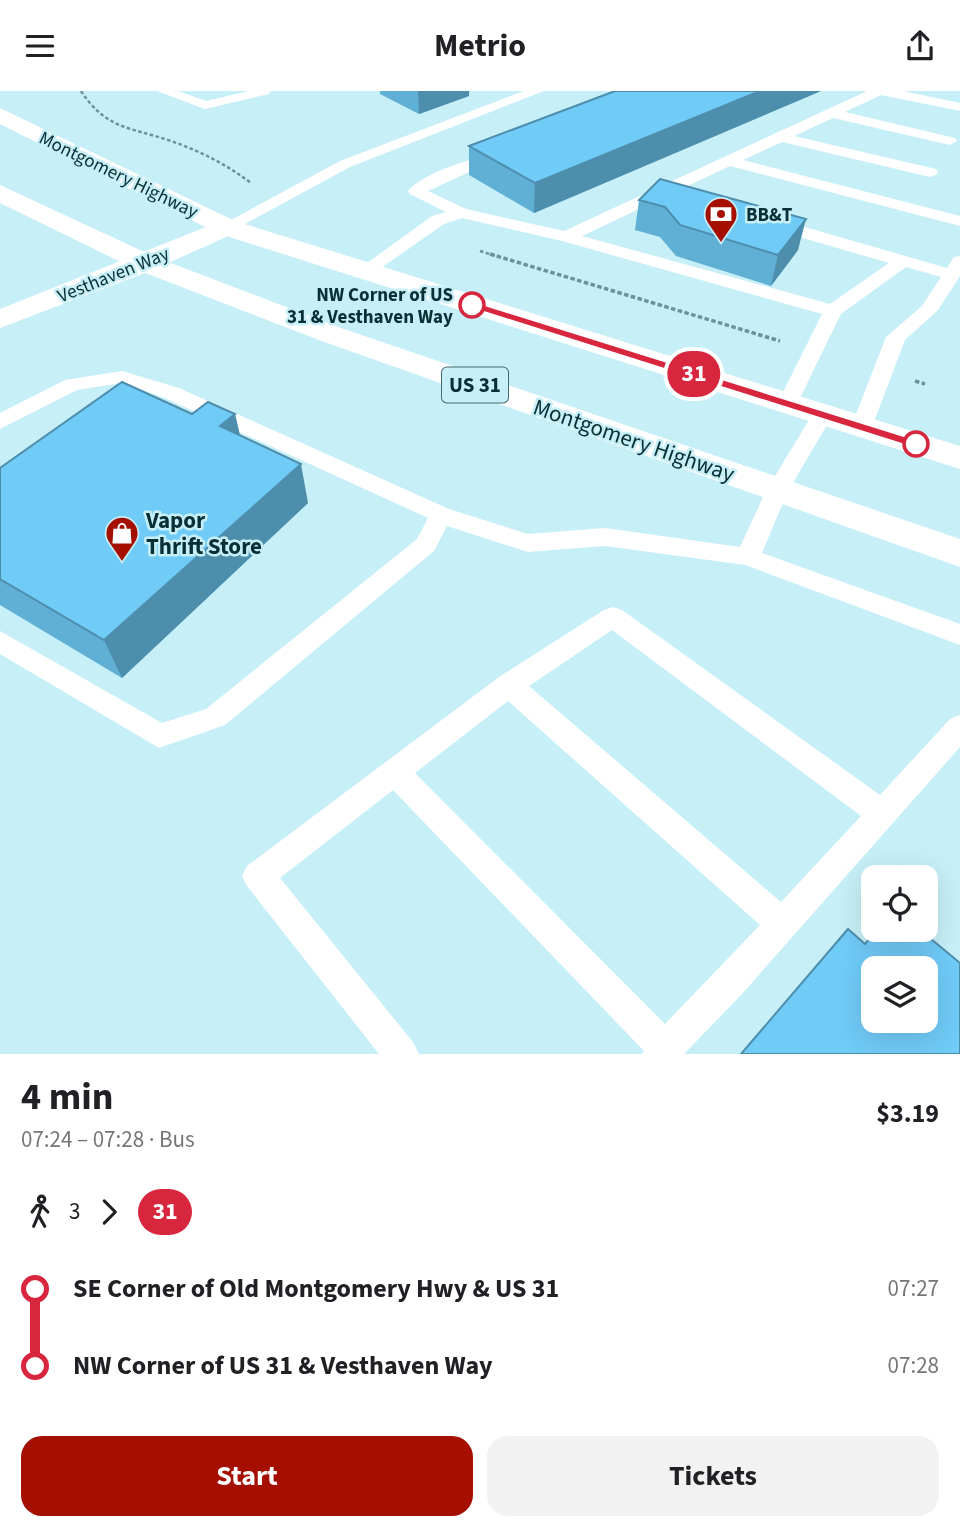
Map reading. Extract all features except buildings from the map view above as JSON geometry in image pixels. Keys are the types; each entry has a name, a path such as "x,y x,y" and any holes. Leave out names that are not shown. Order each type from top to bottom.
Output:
{"main road":[{"name":"Montgomery Highway","path":"0,115 226,227 960,458"},
{"name":"Montgomery Highway","path":"0,193 145,263 330,334 960,553"},
{"name":"Vesthaven Way","path":"0,319 145,263 226,227"}],"lane":[{"path":"164,91 205,105 240,99 264,91"},
{"path":"226,227 345,164 537,91"},
{"path":"566,237 880,91 960,107"},
{"path":"832,113 940,157"},
{"path":"906,208 960,126"},
{"path":"781,137 940,157"},
{"path":"510,150 434,180 416,191 461,213 566,237 833,311"},
{"path":"728,161 960,221"},
{"path":"663,192 689,199"},
{"path":"365,271 438,220 461,213"},
{"path":"756,219 903,261 956,268 929,310 897,337 877,382 862,427"},
{"path":"787,404 833,311 903,261"},
{"path":"0,422 72,384 122,377 172,393 441,515 528,543 605,537 748,557 960,635"},
{"path":"748,557 778,491 822,415"},
{"path":"0,641 159,737 215,717 426,545 441,515"},
{"path":"401,1054 258,876 509,685 613,617 882,814"},
{"path":"509,685 782,923"},
{"path":"394,771 663,1051 882,814 955,743"}],"bus line":[{"name":"31","path":"472,305 916,444"}],"place":[{"name":"BB&T","path":"721,244"},
{"name":"NW Corner of US 31 & Vesthaven Way","path":"472,305"},
{"name":"Vapor Thrift Store","path":"122,563"}]}
